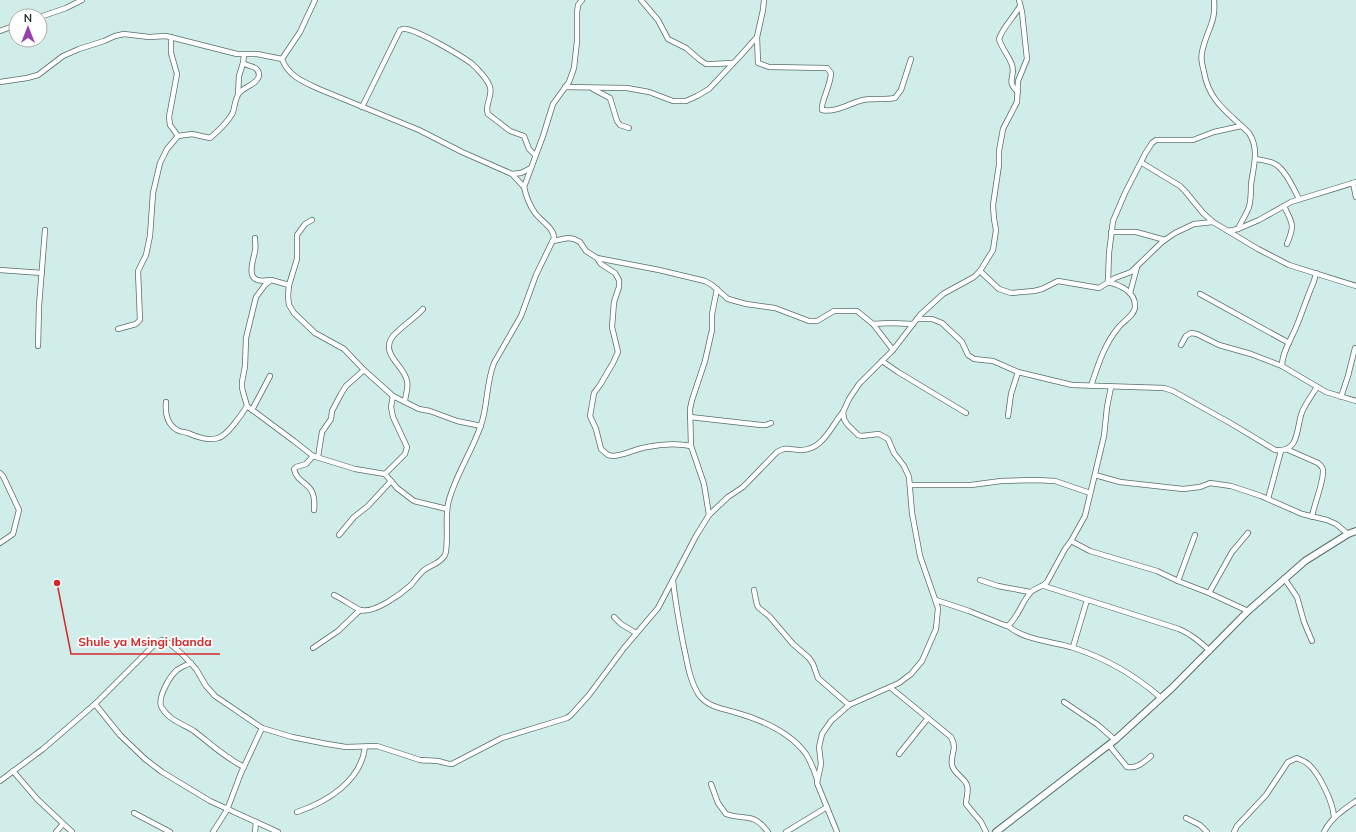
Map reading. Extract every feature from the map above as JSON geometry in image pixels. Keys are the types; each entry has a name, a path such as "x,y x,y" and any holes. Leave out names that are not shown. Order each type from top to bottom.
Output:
{"street":[{"path":"48,14 66,8 82,0"},
{"path":"282,59 300,32 315,0"},
{"path":"524,187 553,104 569,82 574,68 577,41 577,13 578,5 582,0"},
{"path":"641,0 658,20 668,39 686,48 706,64 734,63"},
{"path":"764,0 756,37 758,63 768,67 818,67 829,70 831,77 829,88 821,107 822,110 840,108 861,100 895,98 901,90 911,59"},
{"path":"0,781 44,749 95,704 159,641 169,643 190,663 215,696 262,728 314,742 346,747 377,746 420,760 438,761 452,764 502,738 567,718 571,715 589,695 636,633 658,608 696,536 709,515 728,497 743,487 777,452 786,448 810,450 818,446 824,440 843,412 849,399 859,384 893,350 917,319 937,298 974,277 980,271 995,244 996,230 993,205 999,165 999,151 1003,129 1017,102 1018,81 1027,59 1019,0"},
{"path":"1214,0 1215,11 1212,25 1202,50 1201,61 1205,81 1210,92 1220,105 1249,133 1252,138 1256,159 1252,178 1250,204 1238,230"},
{"path":"1018,92 1012,87 1011,83 1014,70 1002,48 999,39 1001,33 1020,6"},
{"path":"362,107 400,30 407,29 457,54 482,73 490,86 490,97 487,106 488,114 510,131 524,136 529,149 535,155"},
{"path":"0,82 38,75 63,56 124,34 140,37 162,35 244,55 257,54 282,59"},
{"path":"171,37 171,53 176,74 169,117 170,125 178,136"},
{"path":"565,87 593,89 604,87 627,88 649,92 673,101 686,101 708,89 734,63 756,37"},
{"path":"118,328 136,324 140,320 138,271 146,255 150,236 153,193 163,157 167,149 178,136 192,134 208,138 212,137 230,118 238,94 238,76 244,55"},
{"path":"282,59 291,74 303,82 419,130 462,152 512,174 524,187 526,196 535,213 554,234 554,241 536,275 520,316 494,363 488,385 486,408 481,426 476,440 452,490 447,509 447,550 442,559 423,571 410,586 382,606 373,609 360,610 334,595"},
{"path":"238,94 244,88 255,83 259,76 256,68 242,63"},
{"path":"593,89 610,98 617,121 620,125 629,128"},
{"path":"1108,282 1112,225 1120,204 1152,143 1156,140 1193,140 1214,132 1241,126"},
{"path":"1256,159 1274,163 1278,166 1290,181 1299,199"},
{"path":"1142,163 1180,186 1203,213 1213,222 1258,249 1289,265 1356,286"},
{"path":"512,174 531,168"},
{"path":"1228,231 1238,230 1299,199 1354,182 1356,197"},
{"path":"1284,206 1293,226 1293,230 1287,244"},
{"path":"312,220 305,224 297,235 297,258 288,285 289,305 294,314 316,333 344,349 364,370 394,396 419,409 430,411 457,421 481,426"},
{"path":"980,271 999,289 1011,293 1027,293 1042,289 1058,281 1095,288 1103,287 1108,282 1131,272 1175,232 1194,224 1213,222"},
{"path":"38,346 39,306 45,230"},
{"path":"1111,232 1136,232 1165,240"},
{"path":"255,238 255,251 251,264 253,276 260,281 271,280 288,285"},
{"path":"554,241 568,238 574,239 580,242 586,251 597,258 705,281 728,299 746,304 775,308 809,321 817,321 834,311 857,311 873,324 893,350"},
{"path":"597,258 601,264 615,273 619,280 619,287 614,302 612,327 618,352 613,363 594,393 590,416 596,429 600,449 608,455 613,456 660,445 671,444 691,446"},
{"path":"1130,293 1137,267"},
{"path":"0,270 42,273"},
{"path":"1282,366 1289,343 1298,324 1316,273"},
{"path":"271,280 256,297 246,338 245,366 242,382 246,406 315,457 355,469 385,474 402,493 414,501 447,509"},
{"path":"1091,386 1106,347 1117,328 1134,312 1135,308 1135,304 1130,293 1117,284 1108,282"},
{"path":"709,515 704,484 691,446 690,417 692,400 705,361 712,330 712,314 717,289"},
{"path":"1200,294 1289,343"},
{"path":"405,402 408,383 407,378 394,360 389,346 392,337 423,309"},
{"path":"917,319 932,319 942,323 962,342 968,355 974,359 993,361 1018,372 1061,383 1110,387 1164,388 1173,391 1232,424 1267,447 1275,450 1284,450 1318,463 1323,470 1322,480 1312,517"},
{"path":"873,324 890,322 913,324"},
{"path":"1181,345 1186,336 1191,333 1198,334 1219,345 1251,354 1282,366 1326,392 1356,401"},
{"path":"1340,397 1348,376 1355,348"},
{"path":"882,361 966,413"},
{"path":"314,510 315,501 313,492 295,474 294,469 306,464 315,457 322,432 331,419 332,411 341,394 346,386 364,370"},
{"path":"1008,416 1011,394 1018,372"},
{"path":"252,410 270,376"},
{"path":"980,580 998,586 1030,592 1044,586 1047,582 1065,548 1086,516 1104,436 1110,387"},
{"path":"1268,499 1284,450 1294,442 1302,411 1317,387"},
{"path":"385,474 404,454 407,448 393,417 391,407 394,396"},
{"path":"166,402 167,418 176,429 195,437 209,438 219,438 227,432 238,419 246,406"},
{"path":"817,779 821,764 819,747 822,734 831,720 849,705 900,683 917,668 926,654 936,629 938,608 920,556 912,513 910,484 907,470 894,453 888,439 879,434 858,435 847,424 844,419 843,412"},
{"path":"690,417 760,425 771,423"},
{"path":"0,474 3,476 19,512 13,534 0,542"},
{"path":"1095,475 1120,482 1183,489 1192,489 1210,482 1215,482 1244,490 1302,514 1327,520 1336,524 1348,534"},
{"path":"910,484 971,485 1001,481 1036,480 1055,481 1090,493"},
{"path":"339,535 354,517 371,503 379,492 391,481"},
{"path":"996,832 1115,740 1172,688 1248,611 1284,578 1305,561 1348,534 1356,531"},
{"path":"1209,593 1232,552 1248,533"},
{"path":"1178,581 1195,535"},
{"path":"1071,540 1090,551 1157,571 1248,611"},
{"path":"673,578 676,610 688,670 699,695 714,707 765,723 792,740 806,754 811,763 817,779 818,788 837,832"},
{"path":"1284,578 1297,597 1312,641"},
{"path":"1044,586 1189,633 1210,651"},
{"path":"754,590 759,608 769,616 793,644 810,658 818,678 849,705"},
{"path":"1008,626 1014,620 1030,592"},
{"path":"936,600 1008,626 1023,634 1090,654 1134,676 1161,698"},
{"path":"1072,648 1087,600"},
{"path":"313,648 338,631 360,610"},
{"path":"614,617 621,624 636,633"},
{"path":"190,663 175,672 165,687 160,698 161,707 169,716 193,731 230,760 244,767"},
{"path":"891,688 954,741 955,746 952,765 967,785 968,792 966,804 981,822 986,832"},
{"path":"1064,702 1098,725 1115,740"},
{"path":"95,704 120,735 145,759 168,776 210,802 278,832"},
{"path":"899,754 928,718"},
{"path":"213,832 227,810 244,767 262,728"},
{"path":"1109,745 1127,767 1132,768 1139,765 1151,756"},
{"path":"297,812 314,806 346,785 364,757 365,747"},
{"path":"1234,832 1237,826 1266,795 1288,762 1296,758 1308,764 1316,773 1332,802 1334,817"},
{"path":"13,771 37,799 72,832"},
{"path":"711,784 718,803 726,814 753,818 768,832"},
{"path":"1324,832 1334,817 1356,801"},
{"path":"786,832 827,807"},
{"path":"134,813 170,832"},
{"path":"1186,818 1200,825 1207,832"},
{"path":"255,832 256,822"},
{"path":"56,832 63,824"}],"place":[{"name":"Shule ya Msingi Ibanda","path":"57,583"}]}
